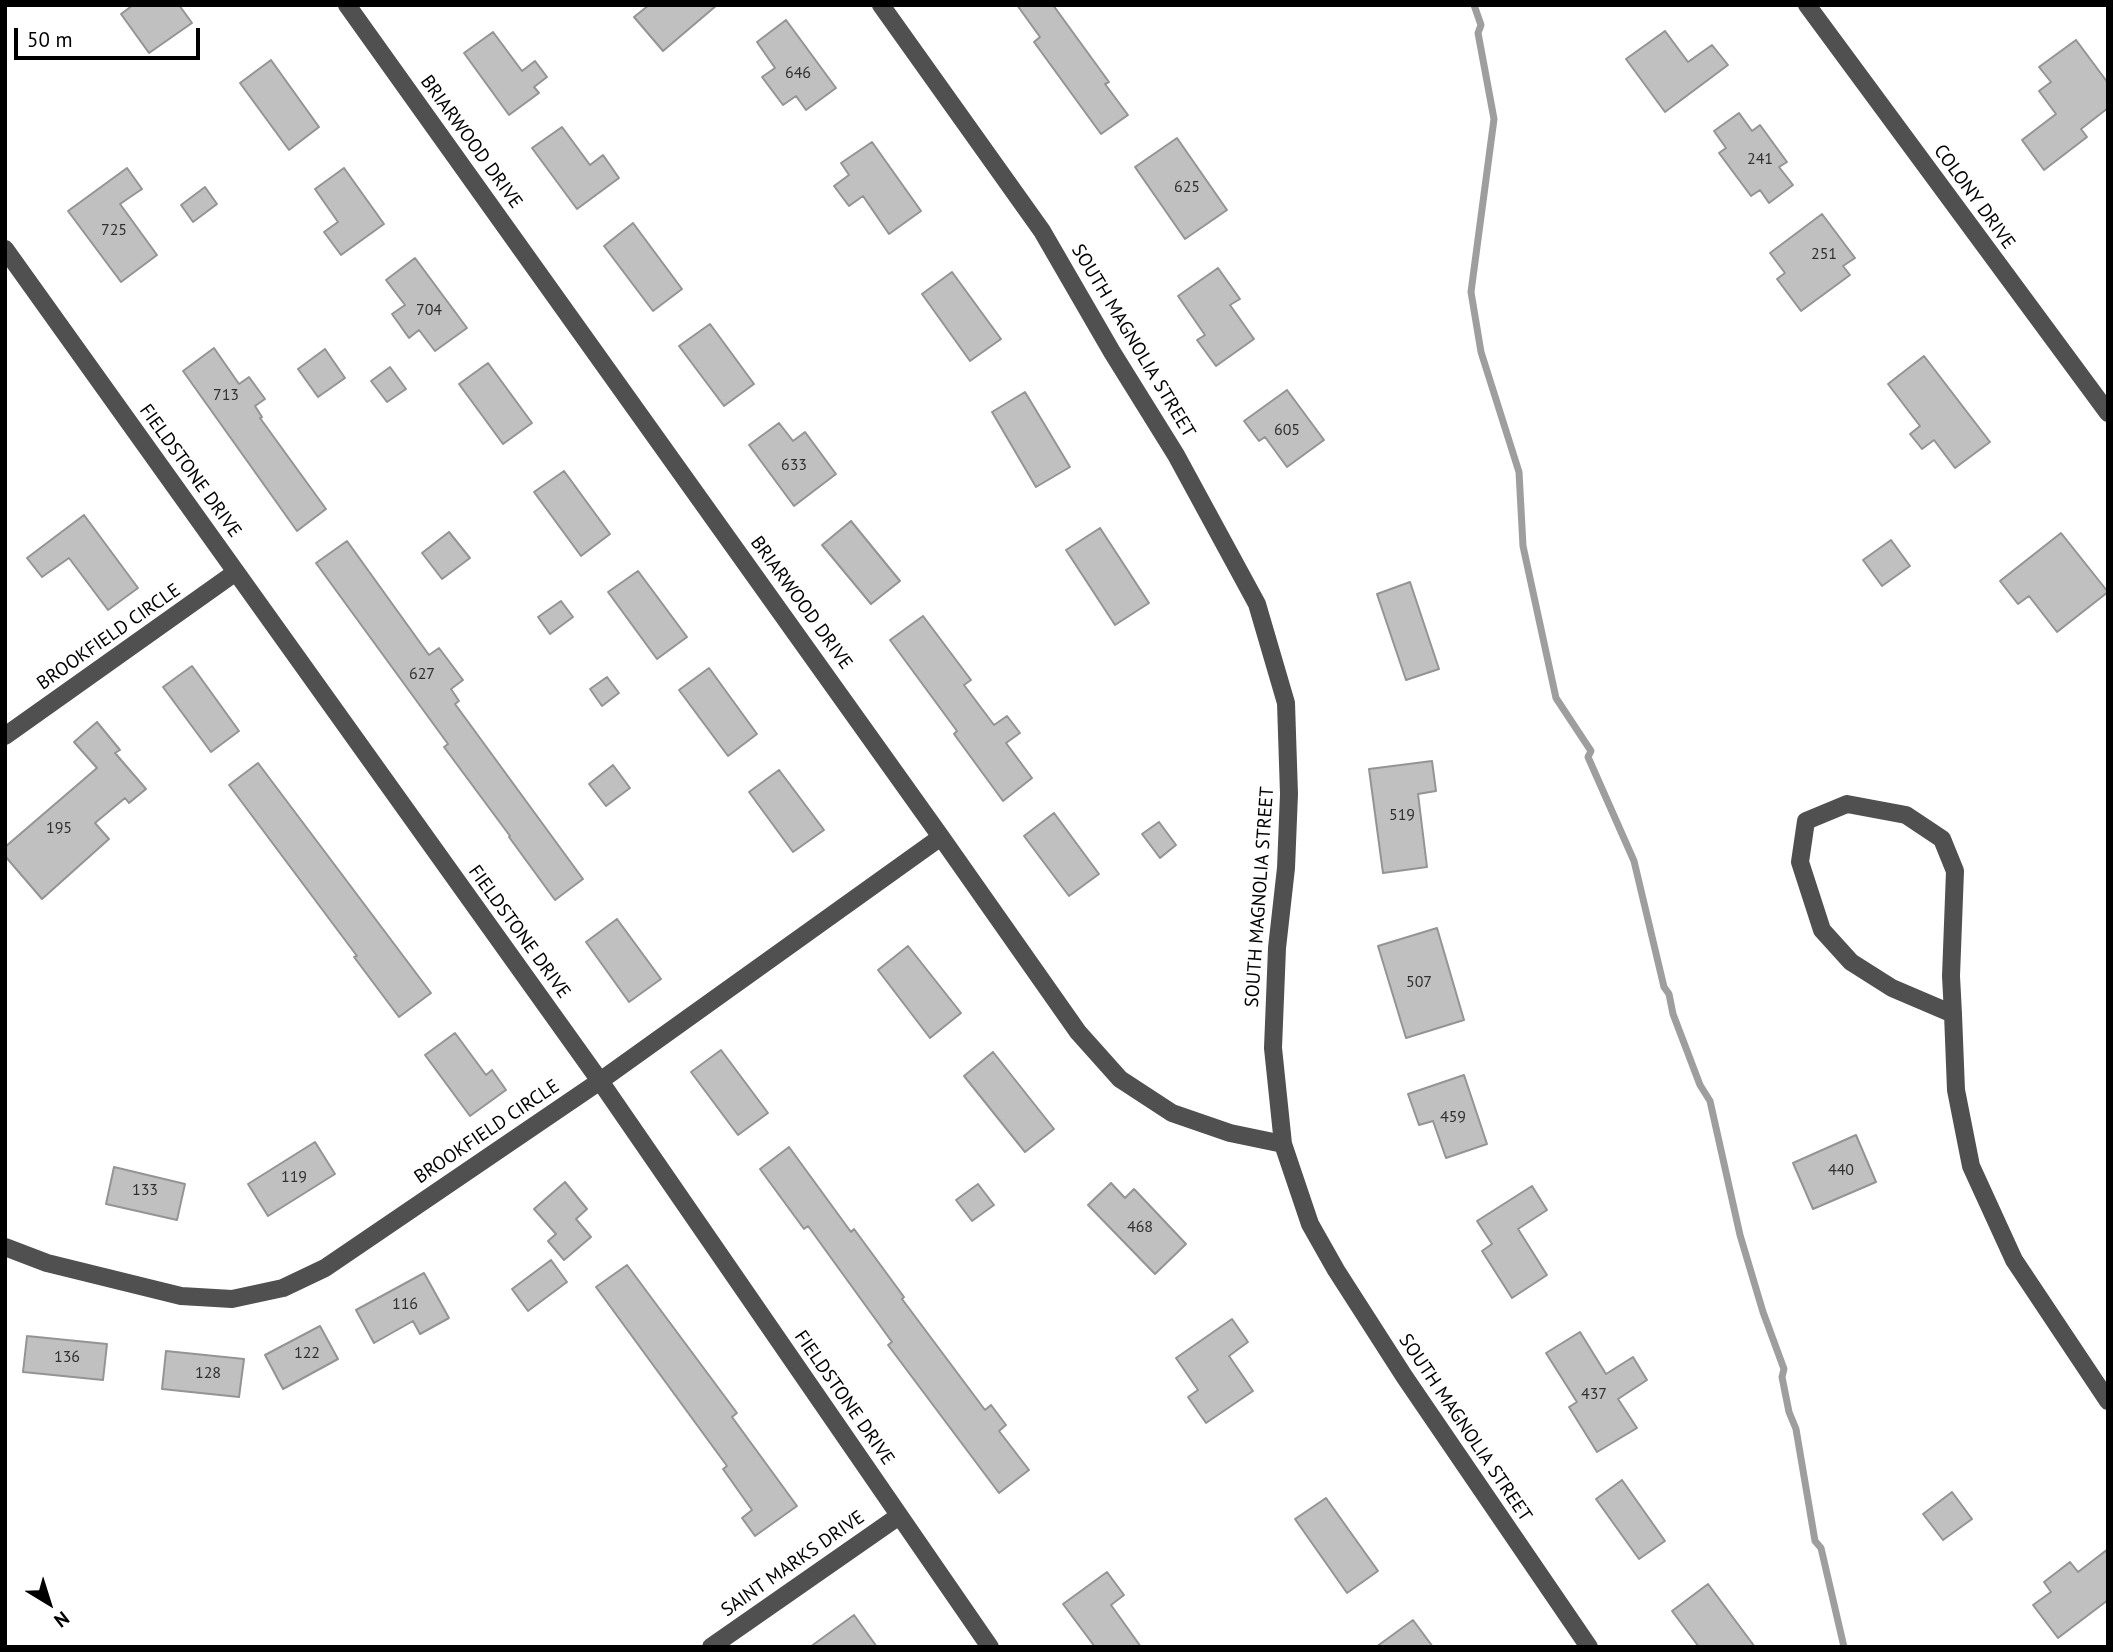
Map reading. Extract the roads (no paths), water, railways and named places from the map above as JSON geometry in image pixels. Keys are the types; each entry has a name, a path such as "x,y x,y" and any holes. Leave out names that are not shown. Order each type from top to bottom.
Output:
{"street":[{"name":"BRIARWOOD DRIVE","path":"347,5 1078,1032 1120,1079 1172,1113 1230,1133 1283,1144"},
{"name":"SOUTH MAGNOLIA STREET","path":"881,5 1042,231 1176,455 1257,604 1286,703 1289,794 1286,868 1277,947 1273,1048 1283,1144 1310,1224 1336,1270 1411,1388 1589,1647"},
{"name":"COLONY DRIVE","path":"1807,5 2108,413"},
{"name":"FIELDSTONE DRIVE","path":"5,249 600,1082 990,1647"},
{"name":"BROOKFIELD CIRCLE","path":"5,736 236,572"},
{"path":"1952,1014 1892,988 1851,962 1822,930 1800,862 1806,821 1847,804 1906,815 1942,839 1955,871 1951,976 1955,1090 1971,1166 2014,1260 2108,1401"},
{"name":"BROOKFIELD CIRCLE","path":"5,1247 47,1263 181,1296 232,1298 283,1288 325,1268 600,1082 941,837"},
{"name":"SAINT MARKS DRIVE","path":"711,1647 899,1516"}],"waterway":[{"path":"1474,5 1481,25 1478,33 1494,119 1471,292 1481,352 1519,472 1523,546 1556,698 1591,751 1588,757 1634,861 1664,987 1669,994 1673,1014 1700,1085 1710,1101 1740,1235 1763,1312 1784,1369 1782,1377 1789,1412 1796,1429 1815,1541 1821,1548 1844,1647"}]}
